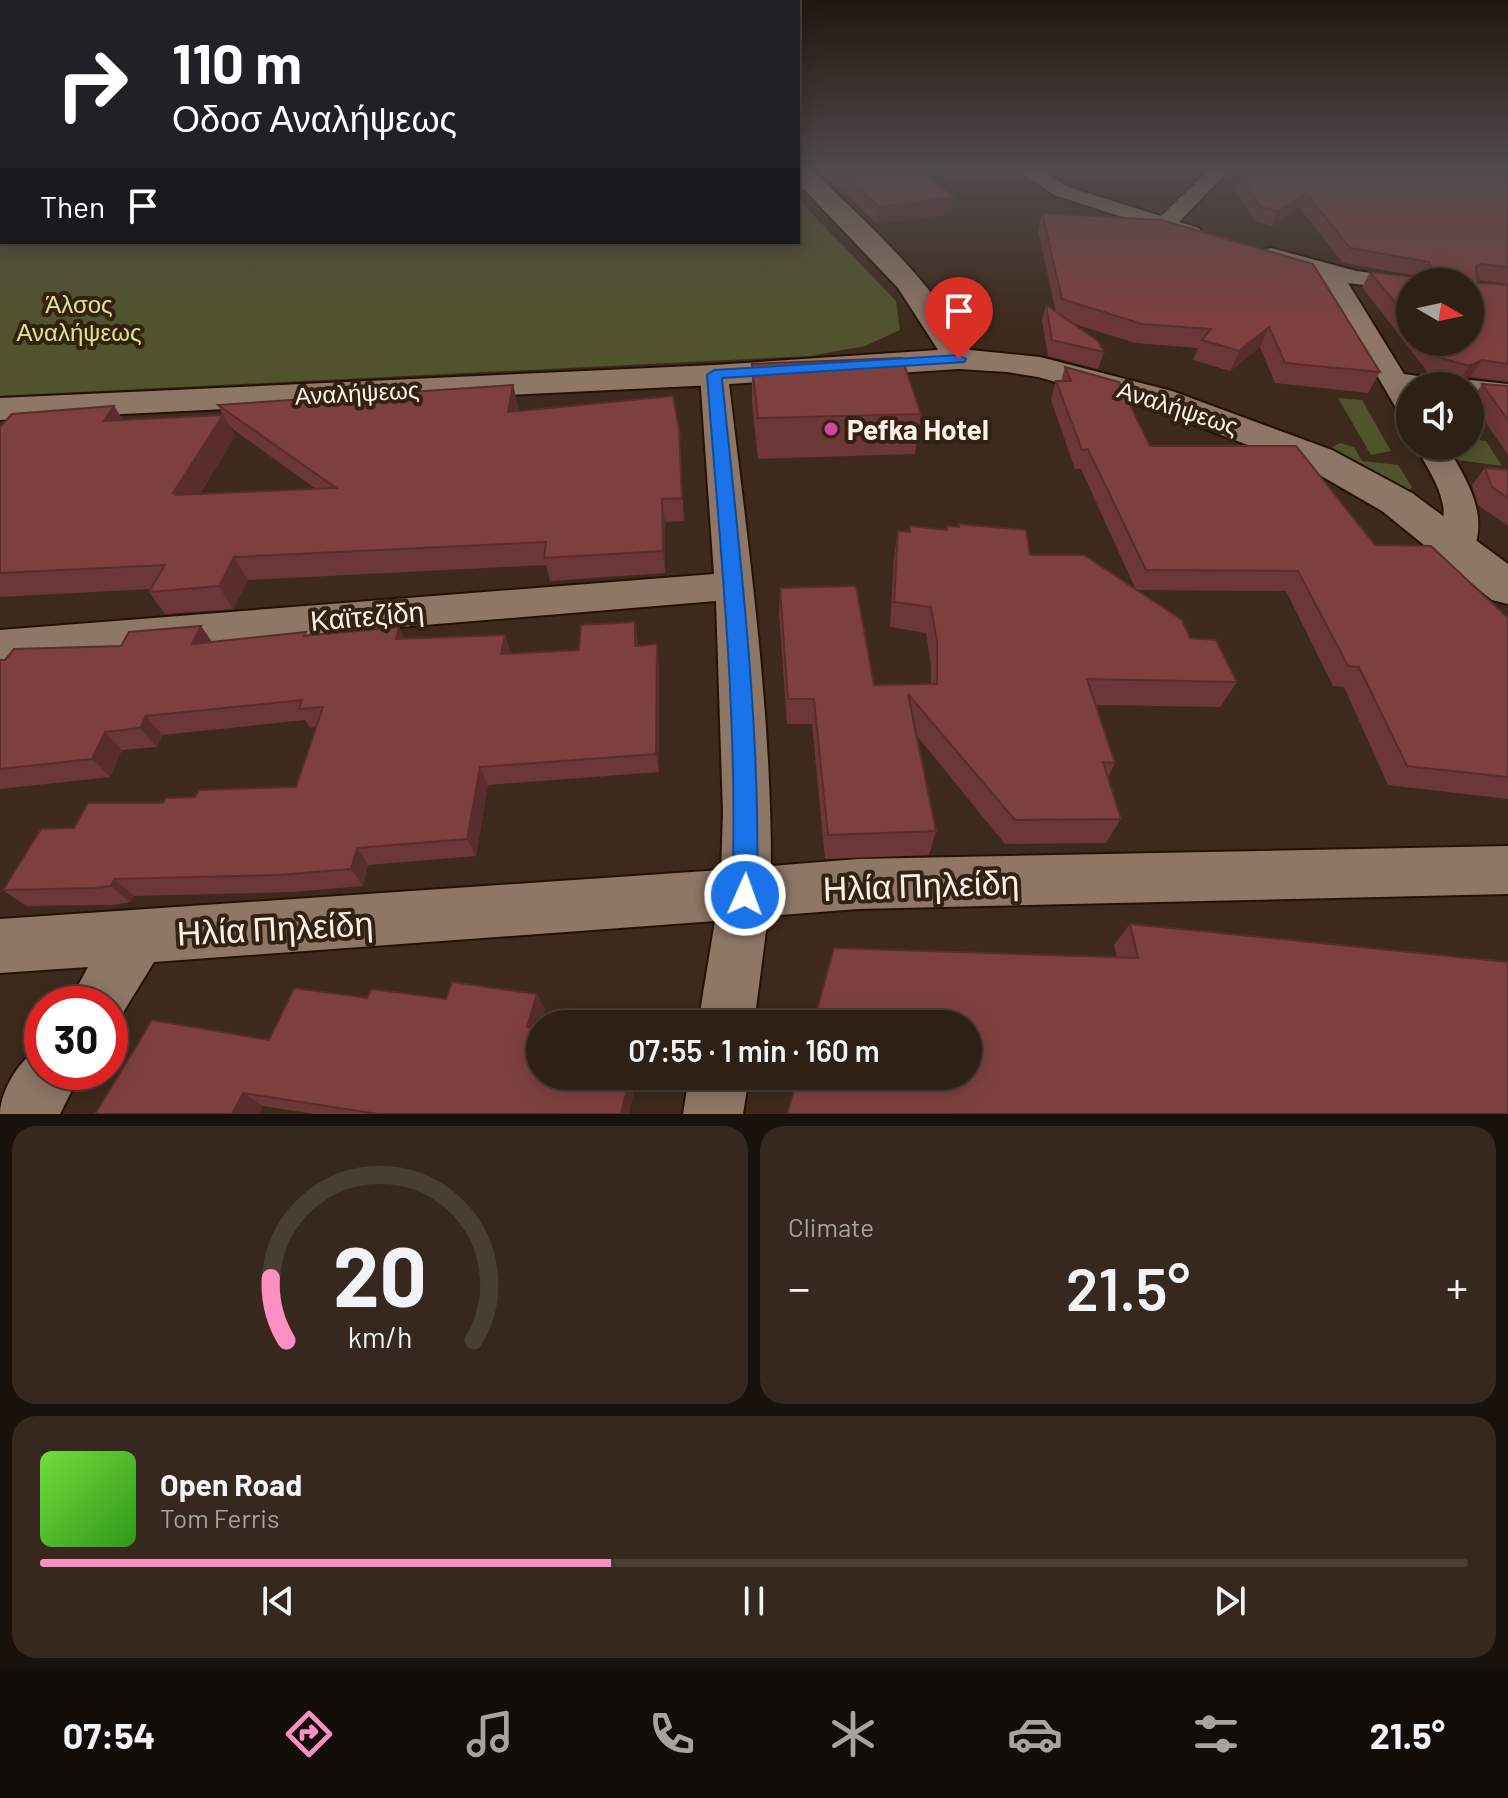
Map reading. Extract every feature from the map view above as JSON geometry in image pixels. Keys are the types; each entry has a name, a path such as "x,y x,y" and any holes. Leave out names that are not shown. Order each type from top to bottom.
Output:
{"street":[{"path":"849,222 918,293 935,315 959,359"},
{"path":"1155,222 1209,238"},
{"path":"1164,225 1167,222"},
{"path":"1254,251 1329,272 1396,282"},
{"path":"1329,272 1396,385"},
{"name":"Αναλήψεως","path":"0,409 714,375 959,359 1040,367 1159,399 1254,432 1357,478 1457,547 1508,588"},
{"path":"714,375 734,586 747,798 745,895 728,1010"},
{"path":"1484,390 1508,393"},
{"path":"1439,460 1460,497 1463,525 1457,547"},
{"name":"Καϊτεζίδη","path":"0,645 734,586"},
{"name":"Ηλία Πηλείδη","path":"0,946 503,913 858,884 1508,870"},
{"path":"108,986 141,935"},
{"path":"25,1114 40,1090"},
{"path":"713,1114 717,1090"}],"green space":[{"name":"Άλσος Αναλήψεως","path":"800,222 820,222 896,301 900,330 865,346 810,356 0,396 0,244 800,244"},
{"path":"1338,398 1362,400 1391,451 1371,455"},
{"path":"1486,441 1502,466 1458,460 1484,460"},
{"path":"1340,443 1354,447 1362,461 1398,465 1412,487 1408,493 1332,459 1331,448"}],"building":[{"path":"1044,222 1168,222 1313,264 1380,372 1285,363 1269,327 1239,351 1202,340 1211,329 1142,324 1062,299"},
{"path":"1329,222 1508,222 1508,267 1480,264 1476,268 1432,268 1429,262 1350,248"},
{"path":"1370,272 1396,275 1396,304"},
{"path":"1484,283 1508,285 1508,364 1482,360 1469,366 1439,356 1484,356"},
{"path":"1046,305 1098,341 1104,352 1052,340"},
{"path":"902,358 921,414 758,418 752,364"},
{"path":"1065,367 1119,382 1150,446 1296,446 1375,545 1431,546 1508,618 1508,777 1407,766 1359,667 1348,666 1298,571 1146,570 1088,449 1082,450 1056,381 1071,381"},
{"path":"1484,384 1508,386 1508,420 1484,387"},
{"path":"513,385 508,412 673,396 679,429 682,498 662,499 663,551 544,558 546,542 234,557 219,586 149,592 165,565 0,573 0,427 12,414 114,406 104,421 223,415 173,493 178,492 176,495 336,488 218,405"},
{"path":"1485,468 1508,470 1508,498 1492,487"},
{"path":"959,524 1026,530 1030,555 1084,555 1182,620 1190,638 1216,640 1237,682 1087,679 1115,763 1103,762 1121,819 1015,820 908,694 936,831 828,835 814,699 788,699 780,588 856,586 874,685 937,684 937,641 931,607 894,602 898,531 910,532 910,526 947,530 947,526 959,527"},
{"path":"635,622 635,646 657,644 656,754 480,767 467,839 357,848 351,869 278,875 114,879 111,886 94,888 3,890 41,829 74,828 88,803 163,803 166,798 195,797 199,790 296,787 323,707 299,709 302,700 146,716 140,728 105,732 92,759 0,769 0,660 5,660 14,649 121,646 129,632 201,626 192,644 306,632 304,636 399,627 396,639 505,635 501,654 579,650 581,625"},
{"path":"1130,924 1508,962 1508,1114 787,1114 794,1090 982,1090 982,1010 817,1010 834,948 1138,958"},
{"path":"452,982 537,994 532,1010 526,1010 526,1090 627,1090 621,1114 378,1114 243,1093 232,1114 95,1114 110,1090 128,1090 128,1060 152,1020 269,1040 294,988 367,998 372,989 446,999"}],"place":[{"name":"Pefka Hotel","path":"831,429"}],"route":[{"path":"745,895 747,813 743,710 727,492 714,375 959,359"}]}
